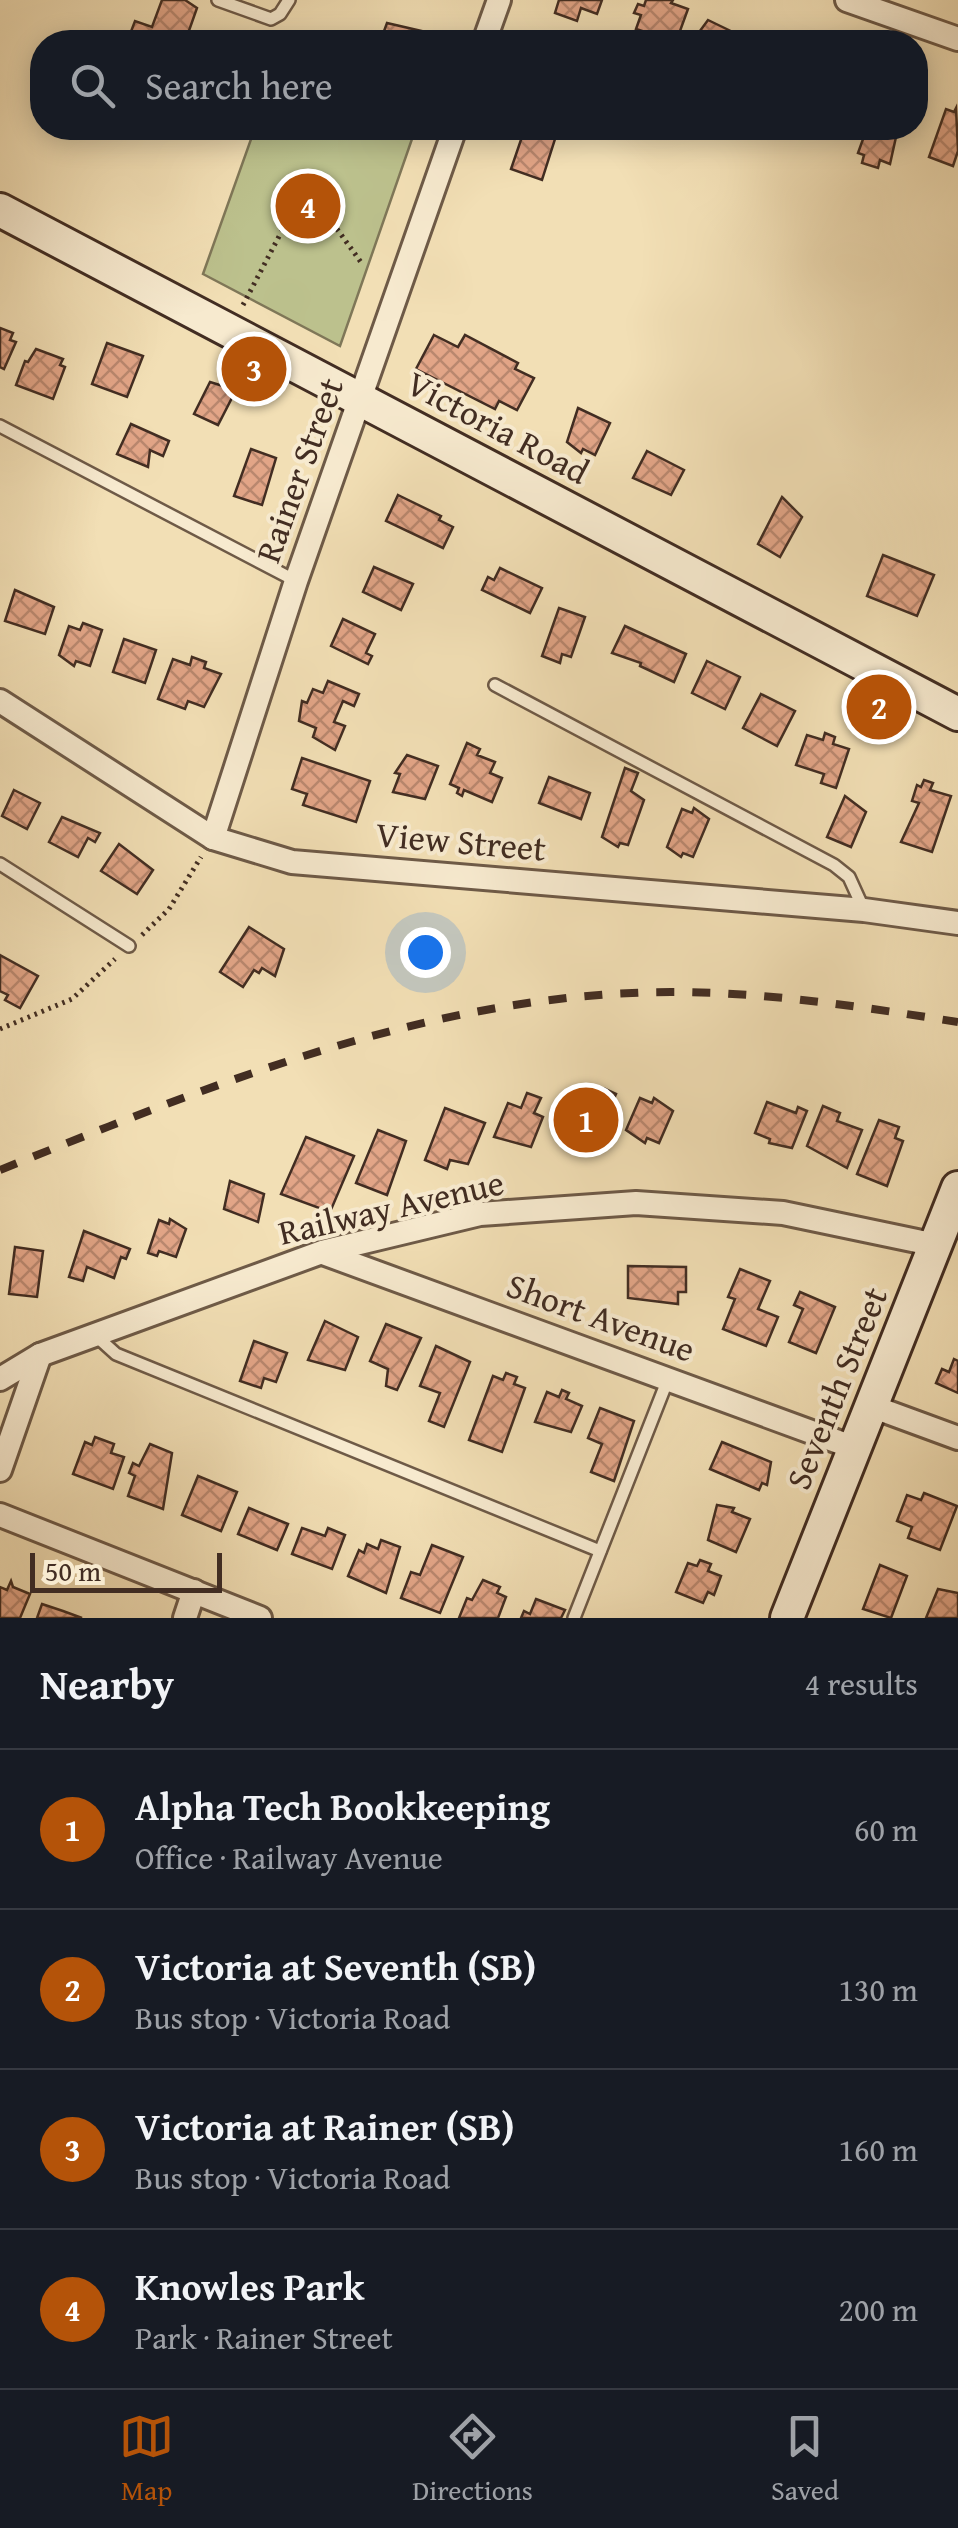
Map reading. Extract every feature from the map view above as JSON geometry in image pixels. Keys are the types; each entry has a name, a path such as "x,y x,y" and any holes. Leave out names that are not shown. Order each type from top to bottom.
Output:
{"street":[{"path":"488,30 499,0"},
{"path":"847,0 958,38"},
{"name":"Rainer Street","path":"213,838 296,581 452,140"},
{"name":"Victoria Road","path":"0,210 958,714"},
{"name":"View Street","path":"0,701 213,838 292,862 864,910 958,922"},
{"name":"Seventh Street","path":"788,1618 958,1188"},
{"name":"Railway Avenue","path":"0,1379 40,1355 322,1252 480,1214 636,1203 783,1213 936,1245"},
{"name":"Short Avenue","path":"322,1252 855,1448"},
{"path":"0,1470 40,1355"},
{"path":"871,1406 958,1438"},
{"path":"0,1514 260,1618"},
{"path":"184,1618 194,1591"}],"lane":[{"path":"218,0 271,19 280,14 289,0"},
{"path":"0,426 296,581"},
{"path":"495,685 834,865 849,877 864,910"},
{"path":"0,864 129,946"},
{"path":"95,1335 116,1354 600,1550"},
{"path":"574,1618 668,1379"}],"path":[{"path":"230,331 295,206"},
{"path":"337,229 363,265"}],"green space":[{"path":"251,140 412,140 340,346 203,274"}],"building":[{"path":"162,0 185,0 197,8 189,30 132,30 135,21 152,27"},
{"path":"559,0 602,0 597,14 581,8 577,21 555,13"},
{"path":"646,0 673,0 671,3 688,9 680,30 639,30 636,29 641,15 634,13 638,4 644,6"},
{"path":"708,20 729,30 701,30"},
{"path":"387,23 417,30 384,30"},
{"path":"956,108 958,151 953,166 929,157 946,109 954,112"},
{"path":"521,140 555,140 542,180 511,169"},
{"path":"863,140 895,140 890,164 880,160 878,168 862,163 864,155 858,153"},
{"path":"0,328 13,333 10,340 16,342 4,369 0,367"},
{"path":"434,335 458,347 465,335 518,363 515,369 534,378 517,410 499,401 495,409 416,369"},
{"path":"107,343 143,356 127,397 92,384"},
{"path":"36,349 63,359 60,365 65,367 53,399 16,385 25,361"},
{"path":"210,382 236,390 218,425 194,414"},
{"path":"578,408 610,423 595,455 583,449 581,453 567,442"},
{"path":"131,424 169,441 163,456 150,450 148,467 117,454"},
{"path":"251,449 276,458 262,505 234,496"},
{"path":"647,451 684,470 671,495 633,478"},
{"path":"398,495 441,516 439,520 453,527 443,548 386,521"},
{"path":"782,497 802,517 780,557 758,544"},
{"path":"883,555 934,575 917,616 867,596"},
{"path":"374,567 413,584 401,610 363,592"},
{"path":"500,568 542,588 530,613 482,590 488,577 494,580"},
{"path":"15,590 54,607 45,634 5,621"},
{"path":"559,608 585,617 571,657 562,654 560,663 542,656"},
{"path":"343,619 375,634 366,653 372,656 368,664 331,646"},
{"path":"83,623 102,630 90,666 76,661 74,666 59,655 69,626 80,630"},
{"path":"625,626 686,654 674,682 640,666 641,663 612,653"},
{"path":"124,639 156,650 145,683 113,672"},
{"path":"192,657 206,662 204,668 221,674 204,707 188,701 185,709 158,699 173,659 190,665"},
{"path":"707,661 740,677 725,709 692,693"},
{"path":"328,681 359,694 354,706 343,701 334,722 345,726 335,750 313,737 316,728 299,721 302,701 307,703 313,689 323,693"},
{"path":"761,694 795,711 777,746 743,728"},
{"path":"825,733 835,737 833,744 849,749 836,788 821,783 824,774 796,765 807,735 823,740"},
{"path":"467,743 480,749 477,755 495,762 490,773 502,778 492,802 464,790 462,796 457,793 459,788 450,784"},
{"path":"407,755 438,766 425,799 393,792 400,774 395,773"},
{"path":"302,758 370,781 356,822 303,805 307,794 292,789"},
{"path":"625,768 638,773 631,791 644,800 628,845 620,843 618,847 602,837"},
{"path":"549,777 590,793 581,819 539,803"},
{"path":"924,780 933,783 930,790 951,796 932,852 901,842 919,803 912,801 917,785 921,787"},
{"path":"14,790 40,803 27,829 2,816"},
{"path":"845,796 866,812 851,847 827,837"},
{"path":"694,808 709,819 693,857 683,853 681,857 667,847 682,809 692,813"},
{"path":"62,817 100,833 95,842 88,838 78,857 49,842"},
{"path":"119,844 153,870 137,894 101,871"},
{"path":"249,927 284,949 275,976 262,968 259,973 254,970 243,987 220,972"},
{"path":"0,955 38,976 20,1008 5,1000 8,995 0,991"},
{"path":"605,1089 616,1094 595,1143 563,1130 576,1098 599,1102"},
{"path":"527,1093 541,1098 534,1113 543,1117 531,1147 494,1137 508,1103 521,1108"},
{"path":"640,1098 652,1103 654,1098 673,1111 659,1143 647,1138 645,1143 626,1130"},
{"path":"767,1102 796,1113 798,1107 807,1111 792,1148 769,1143 770,1139 755,1133"},
{"path":"823,1106 840,1113 837,1121 862,1130 847,1168 807,1146"},
{"path":"445,1108 485,1123 468,1164 450,1160 447,1169 425,1160"},
{"path":"879,1120 899,1127 895,1138 903,1141 887,1186 857,1174"},
{"path":"378,1130 406,1141 387,1195 356,1183"},
{"path":"306,1137 354,1156 330,1212 281,1194"},
{"path":"230,1181 264,1194 258,1222 224,1209"},
{"path":"170,1219 186,1229 176,1257 159,1251 157,1256 148,1253 159,1220 169,1224"},
{"path":"84,1231 130,1249 126,1259 121,1257 114,1278 87,1267 83,1281 69,1277"},
{"path":"15,1247 43,1251 37,1297 9,1294"},
{"path":"628,1266 686,1267 686,1292 678,1292 678,1304 628,1298"},
{"path":"740,1269 770,1281 758,1309 778,1317 766,1346 723,1329 735,1299 728,1297"},
{"path":"800,1292 835,1307 816,1353 789,1342 803,1309 794,1305"},
{"path":"325,1321 358,1337 345,1370 308,1360"},
{"path":"386,1324 421,1338 397,1390 386,1386 388,1369 370,1361"},
{"path":"254,1341 287,1353 276,1382 264,1378 261,1388 240,1381"},
{"path":"436,1346 470,1362 444,1427 429,1421 440,1393 420,1386"},
{"path":"954,1359 958,1361 958,1393 936,1383 942,1369 949,1372"},
{"path":"506,1373 517,1377 514,1384 525,1388 502,1452 469,1440 493,1376 503,1380"},
{"path":"562,1390 569,1393 566,1399 582,1406 571,1432 535,1422 547,1392 559,1397"},
{"path":"600,1408 634,1421 614,1481 591,1472 602,1444 588,1438"},
{"path":"95,1437 114,1444 111,1453 124,1457 113,1489 73,1474 85,1442 92,1445"},
{"path":"722,1442 771,1462 767,1485 762,1483 759,1490 710,1469"},
{"path":"150,1444 172,1453 163,1509 128,1496 135,1476 129,1473 133,1463 139,1466"},
{"path":"198,1476 237,1492 221,1531 182,1515"},
{"path":"924,1493 957,1506 940,1550 908,1538 912,1527 897,1521 907,1495 921,1500"},
{"path":"717,1505 734,1508 732,1512 750,1519 736,1552 708,1540"},
{"path":"249,1508 288,1524 277,1550 238,1534"},
{"path":"302,1528 325,1536 328,1528 345,1535 332,1569 292,1554"},
{"path":"381,1540 400,1547 386,1593 348,1576 359,1550 364,1553 367,1544 378,1549"},
{"path":"432,1545 463,1557 440,1613 401,1598 411,1572 420,1575"},
{"path":"700,1560 711,1564 708,1571 721,1576 714,1595 708,1592 703,1603 676,1592 688,1563 697,1566"},
{"path":"880,1565 907,1576 891,1618 863,1609"},
{"path":"483,1580 500,1587 497,1593 506,1597 498,1618 459,1618 467,1598 472,1600"},
{"path":"11,1581 13,1587 30,1594 20,1618 0,1618 0,1587 7,1590"},
{"path":"938,1589 958,1593 958,1618 926,1618"},
{"path":"536,1599 565,1610 561,1618 521,1618 524,1611 530,1614"},
{"path":"42,1604 63,1611 82,1618 37,1618"}],"railway":[{"path":"0,1170 245,1076 411,1026 497,1008 583,996 707,993 815,1001 958,1022"}],"place":[{"name":"Knowles Park","path":"308,206"},
{"name":"Victoria at Rainer (SB)","path":"254,369"},
{"name":"Victoria at Seventh (SB)","path":"879,707"},
{"name":"Alpha Tech Bookkeeping","path":"586,1120"}]}
